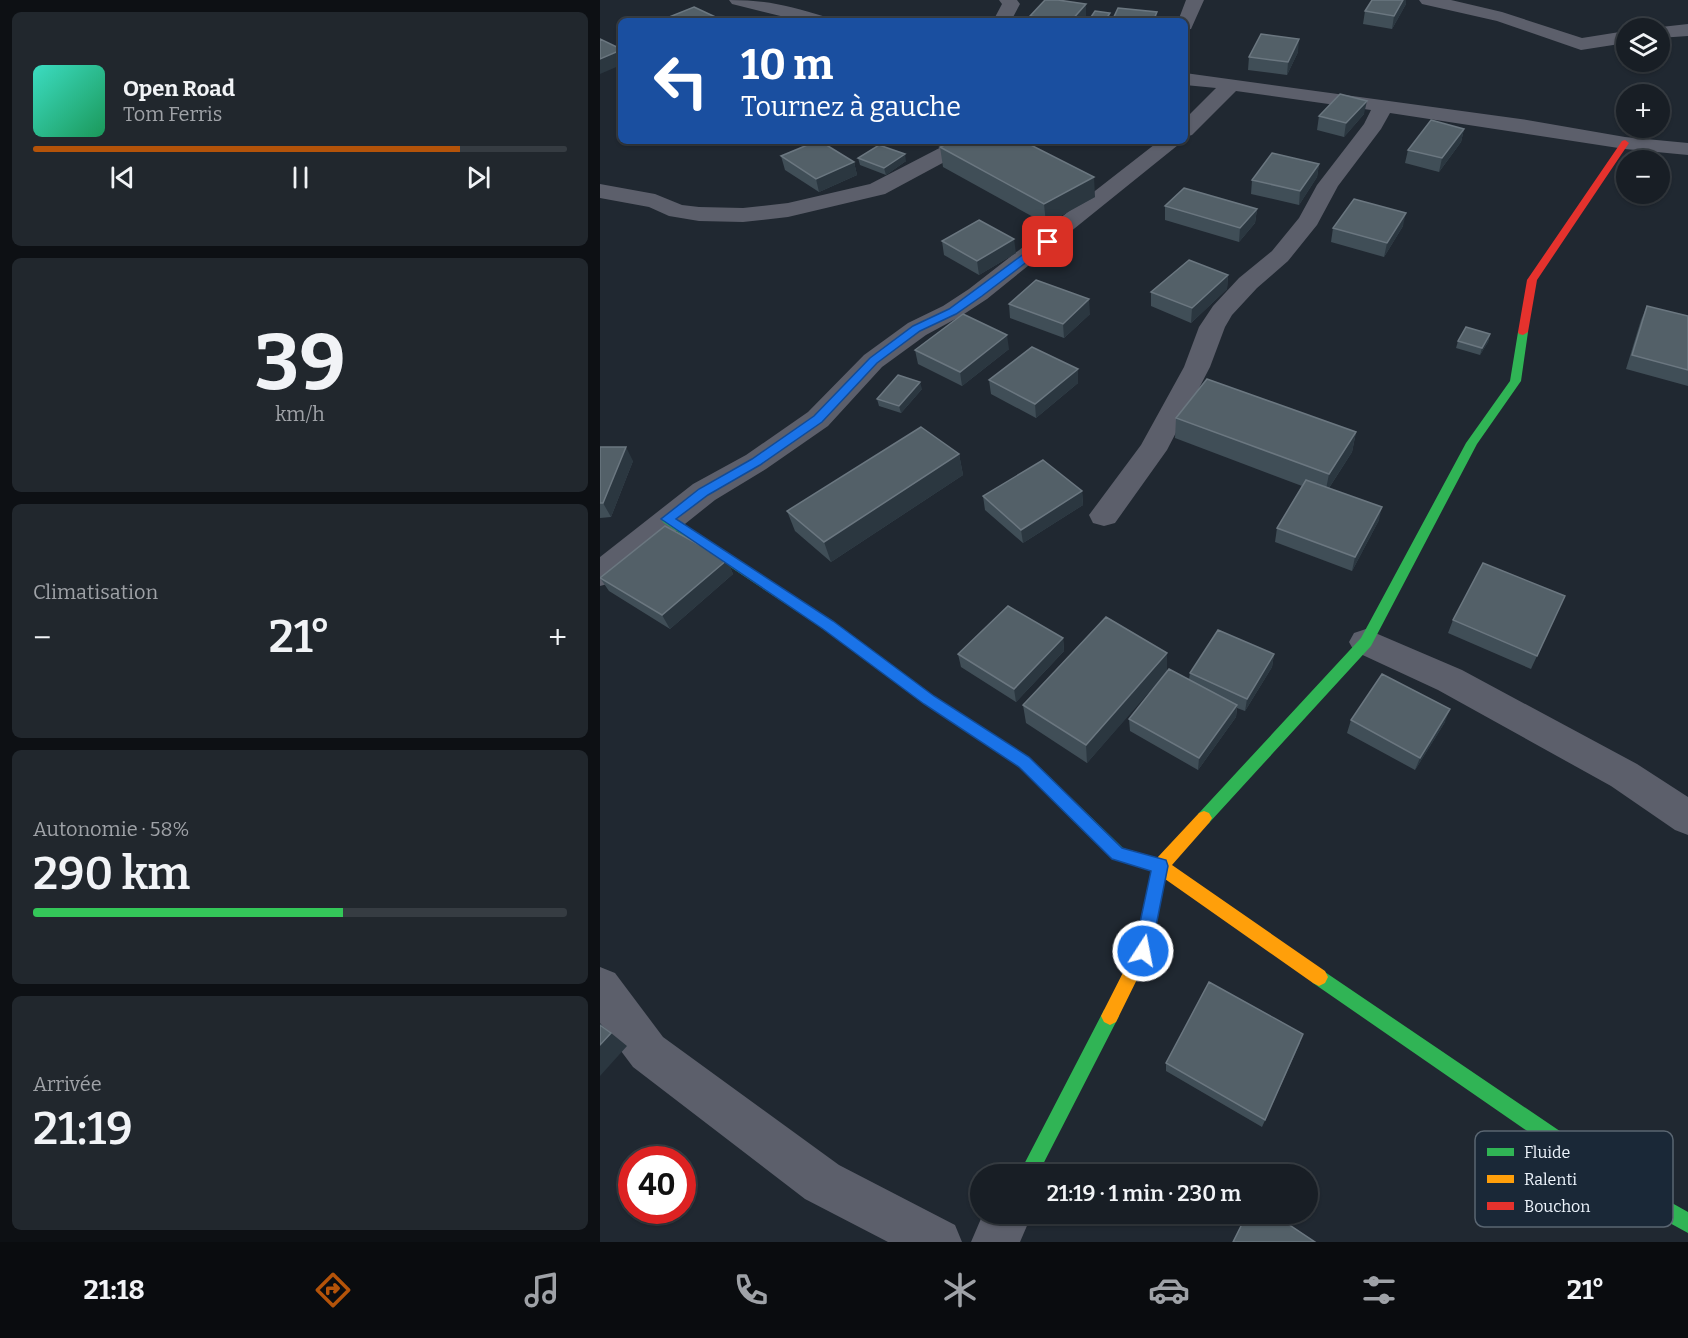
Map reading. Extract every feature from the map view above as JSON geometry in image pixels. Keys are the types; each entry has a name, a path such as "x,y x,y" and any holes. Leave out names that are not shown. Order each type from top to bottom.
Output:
{"street":[{"path":"738,0 810,18"},
{"path":"1004,18 1011,4 1008,0"},
{"path":"1188,18 1195,0"},
{"path":"1428,0 1502,17 1581,44 1616,39"},
{"path":"1670,31 1688,30"},
{"path":"1188,79 1527,126 1625,143 1688,149"},
{"path":"1188,129 1231,84"},
{"path":"1104,515 1153,450 1197,367 1212,327 1222,311 1248,283 1280,256 1310,220 1328,186 1374,125 1383,107"},
{"path":"1033,1164 1143,951 1160,866 1366,642 1472,443 1515,381 1532,280 1625,143"},
{"path":"600,191 655,201 677,211 699,214 744,215 788,210 877,189 963,144"},
{"path":"600,574 704,492 756,462 818,419 873,361 916,329 952,311 978,294 1168,144"},
{"path":"667,519 828,625 929,700 1024,762 1118,854 1160,866 1543,1131"},
{"path":"1366,642 1450,680 1624,774 1688,818"},
{"path":"600,988 648,1052 657,1059 822,1182 938,1242"},
{"path":"1673,1215 1688,1223"},
{"path":"996,1242 1004,1224"}],"building":[{"path":"1045,0 1086,4 1074,18 1030,16"},
{"path":"1372,0 1403,0 1394,16 1365,11"},
{"path":"694,7 718,18 666,18"},
{"path":"1118,8 1157,12 1154,18 1113,18"},
{"path":"1095,11 1110,13 1107,18 1091,17"},
{"path":"1261,34 1299,39 1288,62 1249,57"},
{"path":"600,39 618,48 618,51 600,59"},
{"path":"1340,94 1367,101 1346,123 1319,116"},
{"path":"1431,120 1464,129 1442,158 1408,150"},
{"path":"810,144 825,144 854,162 816,179 781,156"},
{"path":"947,144 1029,144 1094,177 1044,204 940,147"},
{"path":"879,145 905,154 884,168 858,158"},
{"path":"1272,153 1319,164 1300,191 1252,180"},
{"path":"1184,188 1257,209 1240,228 1165,206"},
{"path":"1354,199 1406,213 1387,243 1333,228"},
{"path":"979,220 1014,239 977,261 942,241"},
{"path":"1189,260 1228,275 1192,308 1151,292"},
{"path":"1036,280 1089,299 1063,324 1009,304"},
{"path":"1647,306 1688,316 1688,370 1632,355"},
{"path":"963,314 1007,335 960,372 915,350"},
{"path":"1466,327 1490,334 1482,348 1458,341"},
{"path":"1032,347 1078,369 1035,404 989,380"},
{"path":"898,375 920,382 899,406 877,399"},
{"path":"1207,379 1356,432 1329,474 1176,418"},
{"path":"921,427 959,454 824,542 787,511"},
{"path":"600,447 626,447 603,503 600,503"},
{"path":"1043,460 1082,491 1021,530 983,496"},
{"path":"1306,480 1382,507 1355,557 1277,528"},
{"path":"665,526 727,560 662,615 600,578"},
{"path":"1483,563 1565,596 1537,656 1453,620"},
{"path":"1008,606 1063,638 1014,689 958,654"},
{"path":"1106,617 1167,653 1086,745 1023,705"},
{"path":"1218,630 1274,654 1247,699 1190,673"},
{"path":"1169,669 1237,705 1199,758 1129,719"},
{"path":"1382,674 1450,709 1420,758 1351,720"},
{"path":"1209,982 1303,1034 1265,1120 1166,1063"},
{"path":"600,1025 611,1033 600,1045"},
{"path":"1242,1224 1288,1224 1315,1242 1233,1242"}],"traffic: fast":[{"path":"1204,818 1366,642 1472,443 1515,381 1523,332"},
{"path":"667,519 828,625 929,700 1024,762 1118,854 1130,857"},
{"path":"1319,977 1544,1131"},
{"path":"1033,1164 1110,1016"},
{"path":"1673,1215 1688,1223"}],"traffic: slow":[{"path":"1204,818 1160,866 1319,977"},
{"path":"1110,1016 1143,951 1160,866 1130,857"}],"traffic: jam":[{"path":"1523,332 1532,280 1625,143"}],"route":[{"path":"1048,242 978,294 952,311 916,329 873,361 818,419 756,462 704,492 667,519 828,625 929,700 1024,762 1118,854 1160,866 1143,951"}]}
